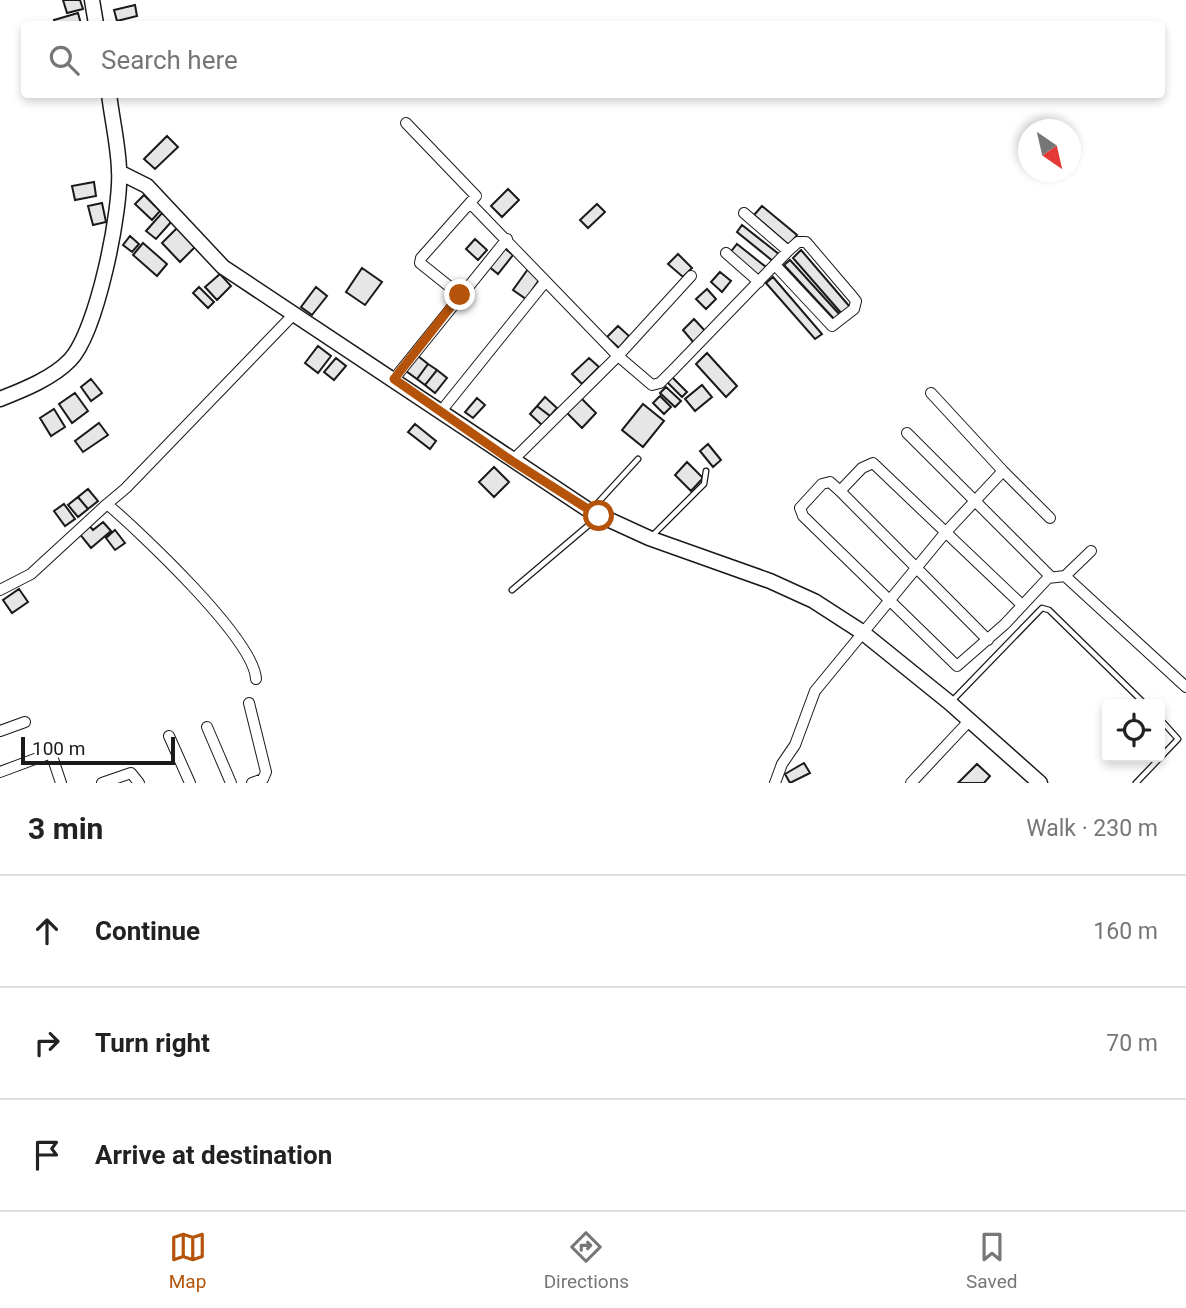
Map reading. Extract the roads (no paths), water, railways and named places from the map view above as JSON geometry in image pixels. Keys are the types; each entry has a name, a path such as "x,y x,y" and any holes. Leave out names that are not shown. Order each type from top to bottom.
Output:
{"street":[{"path":"92,0 96,21"},
{"path":"0,399 54,373 71,359 84,342 94,317 102,286 119,172 110,98"},
{"path":"406,123 476,196 421,258 420,263 460,295"},
{"path":"119,172 146,186 223,267 442,410 512,461 595,513 649,538 792,590 862,632 950,703 1040,783"},
{"path":"471,204 618,356 652,384 660,383 788,251 798,242 806,242 852,296 856,301 854,309 832,326 775,265"},
{"path":"744,213 788,251"},
{"path":"394,379 507,239"},
{"path":"726,253 759,282"},
{"path":"512,461 618,356 691,276"},
{"path":"442,410 545,282"},
{"path":"0,590 31,574 126,488 293,315"},
{"path":"932,393 1003,471 1050,517"},
{"path":"906,433 1051,577"},
{"path":"840,491 862,467 873,463 1022,605"},
{"path":"775,783 782,764 794,745 815,691 945,533 1003,471"},
{"path":"988,640 830,482 822,484 802,505 801,512 957,666 988,640 1051,577 1065,576 1091,551"},
{"path":"107,504 209,606 251,660 256,679"},
{"path":"1065,576 1186,687"},
{"path":"249,703 266,772 263,779 252,783"},
{"path":"911,783 970,720"},
{"path":"0,731 24,722"},
{"path":"206,727 231,783"},
{"path":"169,736 190,783"},
{"path":"0,772 51,753 61,783"},
{"path":"102,783 131,773 139,783"}],"lane":[{"path":"512,590 595,513 638,459"},
{"path":"649,538 704,484 706,471"},
{"path":"950,703 1042,608 1049,610 1140,699"},
{"path":"1165,725 1178,739 1165,753"},
{"path":"1136,783 1156,762"}]}
